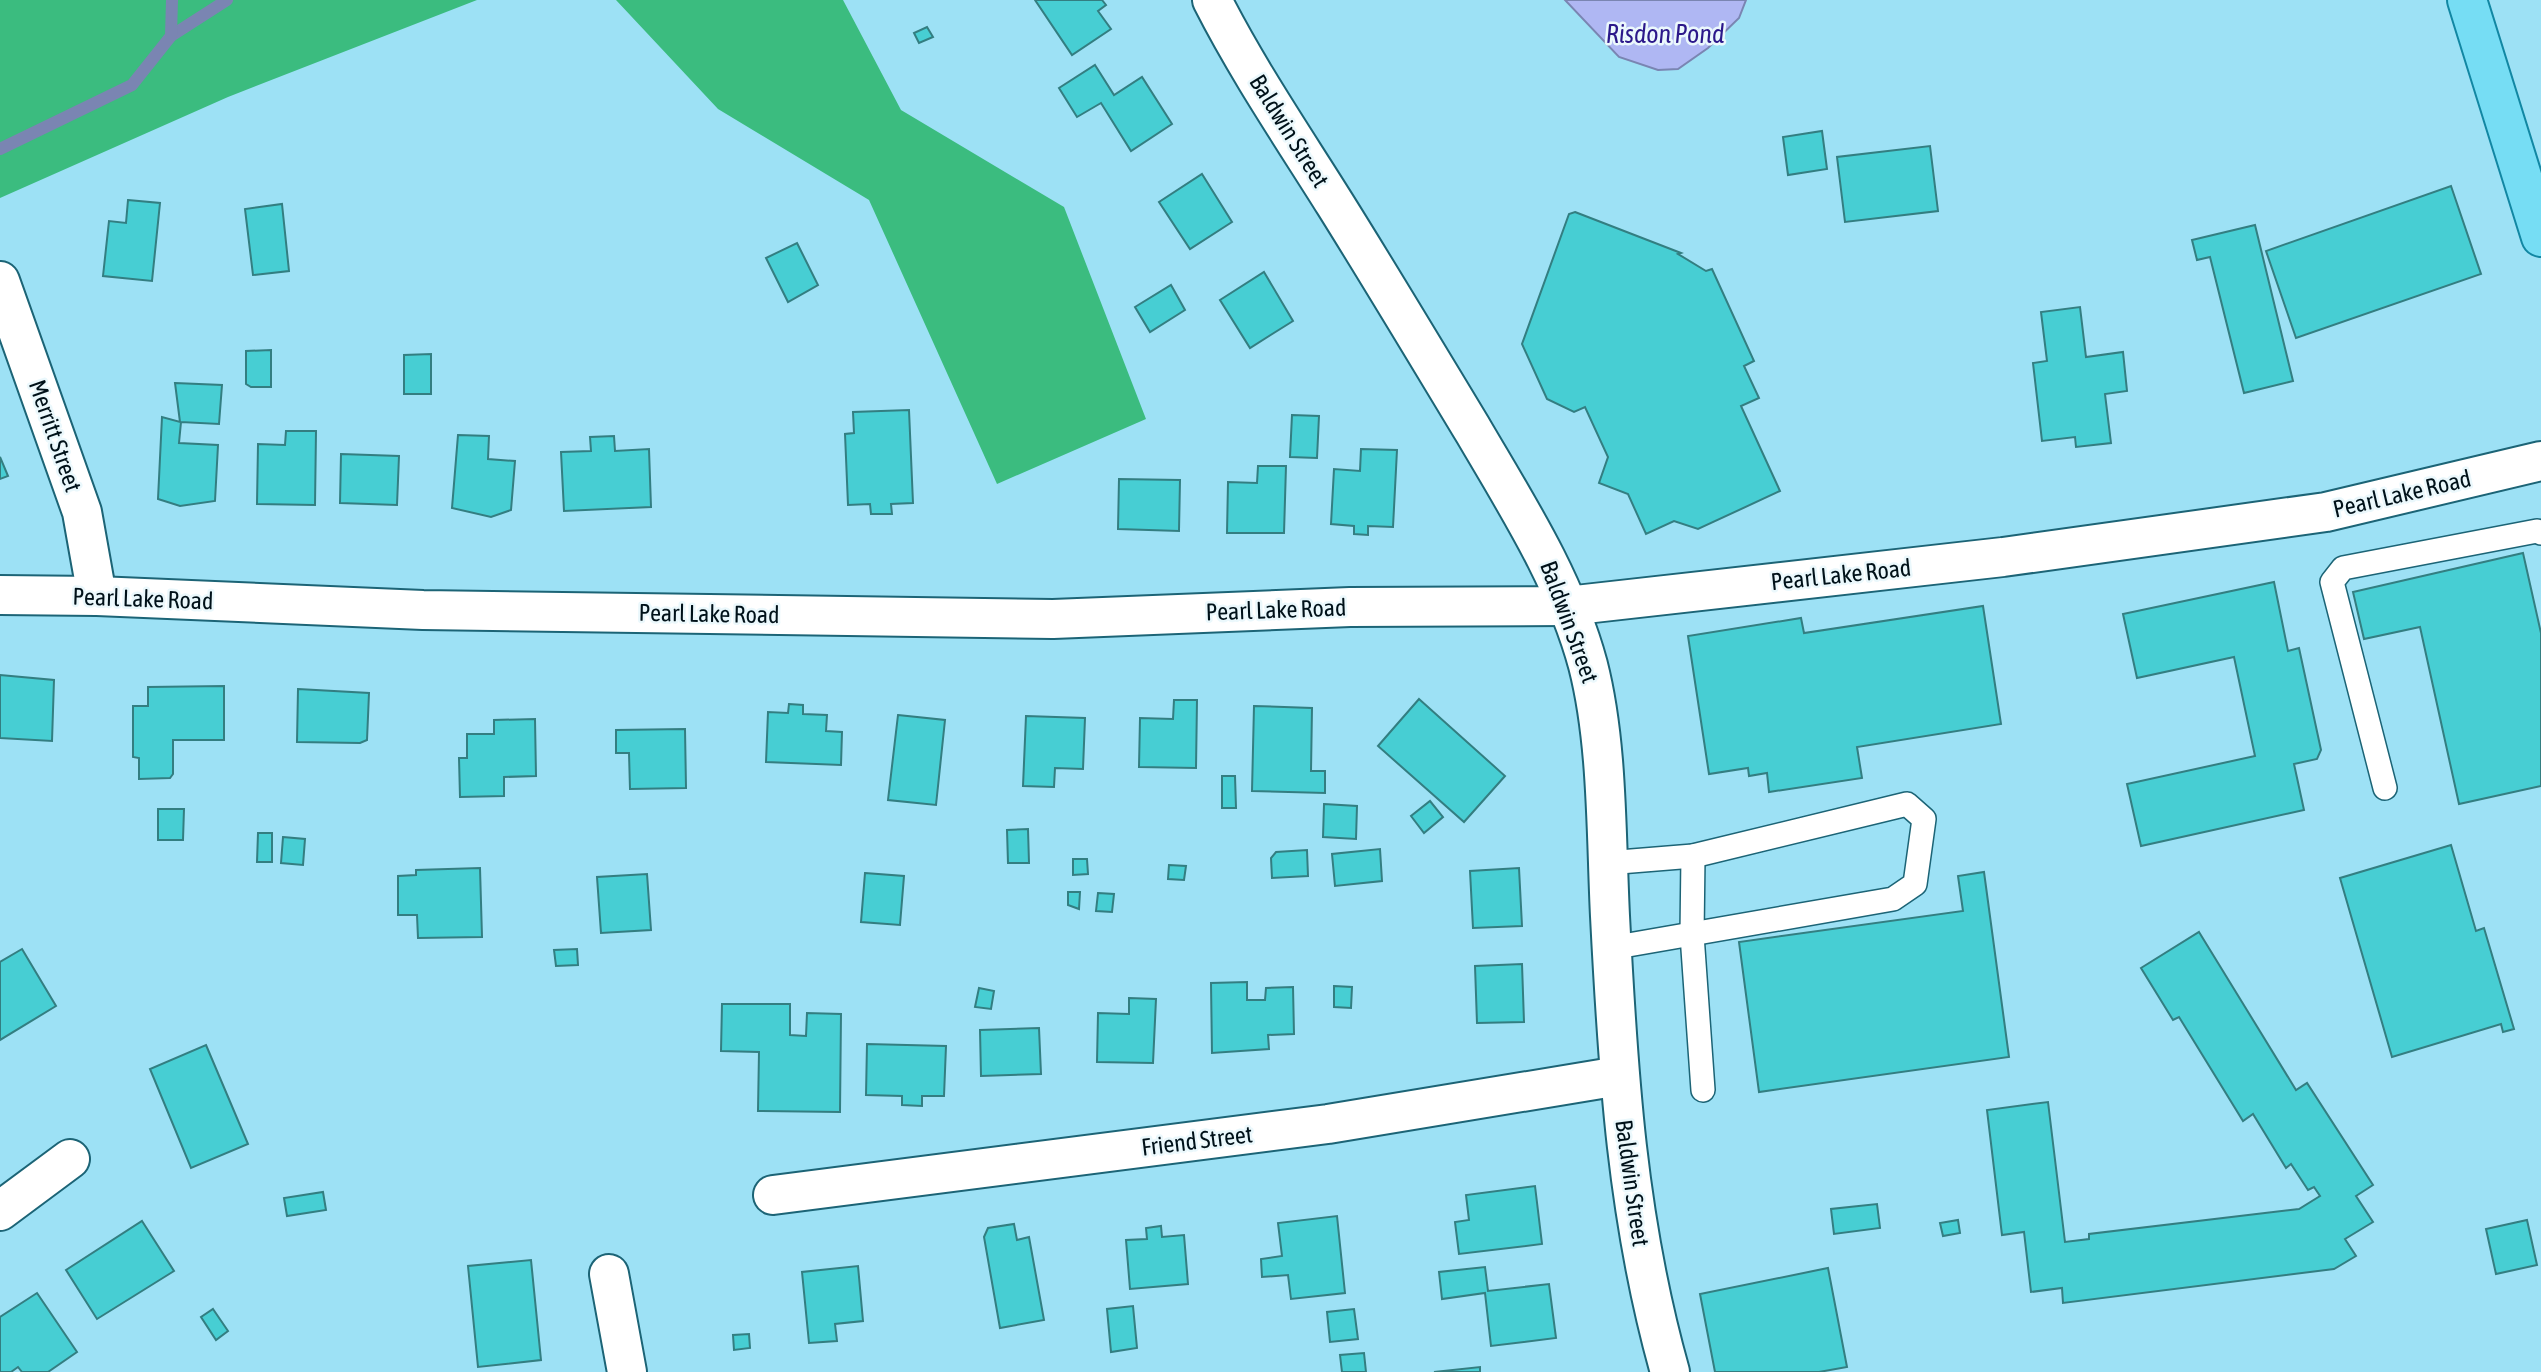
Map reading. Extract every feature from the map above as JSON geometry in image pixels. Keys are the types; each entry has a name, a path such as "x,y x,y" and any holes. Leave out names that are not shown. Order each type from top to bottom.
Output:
{"main road":[{"name":"Baldwin Street","path":"1212,0 1248,66 1381,277 1532,530 1567,606 1587,662 1597,712 1625,1143 1653,1308 1670,1372"},
{"path":"2467,0 2541,237"},
{"name":"Merritt Street","path":"0,281 82,512 97,596"},
{"name":"Pearl Lake Road","path":"0,595 97,596 424,610 1053,619 1350,607 1567,606 2003,557 2326,512 2541,461"},
{"name":"Friend Street","path":"774,1195 1328,1124 1619,1076"},
{"path":"0,1210 71,1159"},
{"path":"609,1274 627,1372"}],"lane":[{"path":"2385,789 2332,582 2343,568 2537,531 2541,533"},
{"path":"1607,863 1693,856 1907,804 1924,819 1915,884 1893,898 1612,948"},
{"path":"1693,856 1692,935 1703,1090"}],"green space":[{"path":"0,0 477,0 228,97 0,198"},
{"path":"616,0 843,0 901,110 1064,207 1146,419 997,484 869,200 718,109"}],"water":[{"name":"Risdon Pond","path":"1565,0 1746,0 1739,18 1708,48 1678,69 1658,70 1619,57"}],"building":[{"path":"1035,0 1102,0 1106,5 1098,11 1111,29 1072,55"},
{"path":"927,27 933,37 919,43 914,33"},
{"path":"1095,65 1114,95 1142,77 1172,124 1131,151 1101,103 1077,117 1059,88"},
{"path":"1822,131 1827,169 1788,175 1783,137"},
{"path":"1930,146 1938,211 1845,222 1837,157"},
{"path":"1202,174 1232,222 1190,249 1159,202"},
{"path":"2451,186 2481,274 2296,338 2266,251"},
{"path":"128,200 160,203 152,281 103,276 109,221 126,223"},
{"path":"282,204 289,271 253,275 245,209"},
{"path":"1575,212 1681,253 1678,254 1706,271 1712,269 1754,361 1744,366 1759,398 1741,406 1780,491 1698,529 1674,521 1646,534 1628,494 1599,483 1608,457 1585,407 1574,412 1547,399 1522,344 1569,214"},
{"path":"2255,225 2293,381 2244,393 2210,257 2197,260 2192,240"},
{"path":"797,243 818,285 788,302 766,258"},
{"path":"1264,272 1293,321 1250,348 1220,300"},
{"path":"1171,285 1185,310 1150,332 1135,307"},
{"path":"2080,307 2086,357 2123,352 2127,391 2105,394 2111,443 2076,447 2075,437 2042,441 2033,363 2047,361 2041,312"},
{"path":"271,350 271,387 251,387 246,384 246,351"},
{"path":"431,354 431,394 404,394 404,355"},
{"path":"175,383 222,385 219,424 181,422 179,443 218,445 215,501 180,506 158,499 162,417 180,422"},
{"path":"909,410 913,503 891,504 892,514 871,514 870,504 848,505 845,434 854,433 853,412"},
{"path":"1292,415 1319,416 1317,458 1290,457"},
{"path":"286,431 316,431 315,505 257,504 258,444 285,445"},
{"path":"458,435 489,436 488,459 515,461 511,510 491,517 452,508"},
{"path":"614,436 615,451 649,449 651,507 564,511 561,452 591,451 590,437"},
{"path":"1361,449 1397,450 1393,527 1368,526 1368,535 1354,534 1354,526 1331,524 1334,469 1360,471"},
{"path":"341,454 399,456 397,505 340,503"},
{"path":"0,457 8,476 0,479"},
{"path":"1258,466 1286,466 1284,533 1227,533 1228,482 1257,483"},
{"path":"1119,479 1180,480 1179,531 1118,529"},
{"path":"2523,553 2541,633 2541,786 2459,804 2420,627 2364,639 2353,592"},
{"path":"2274,582 2288,651 2299,648 2321,750 2317,759 2294,764 2304,810 2141,846 2127,784 2255,756 2234,657 2137,678 2123,614"},
{"path":"1983,606 2001,724 1857,747 1862,778 1769,792 1767,773 1749,776 1748,768 1709,774 1688,636 1801,618 1804,633"},
{"path":"0,675 54,680 52,741 0,738"},
{"path":"224,686 224,740 173,740 173,774 170,778 139,779 139,758 133,757 133,706 148,706 148,687"},
{"path":"298,689 369,693 367,740 360,743 297,742"},
{"path":"1419,699 1505,776 1464,822 1378,746"},
{"path":"1174,700 1197,700 1196,768 1139,767 1140,718 1173,719"},
{"path":"789,704 803,705 803,714 827,715 826,731 842,732 841,765 766,762 768,712 788,713"},
{"path":"1254,706 1312,708 1311,771 1325,771 1325,793 1252,791"},
{"path":"898,715 945,720 936,805 888,800"},
{"path":"1026,716 1085,718 1083,769 1055,768 1054,787 1023,786"},
{"path":"535,719 536,776 504,777 504,796 460,797 459,758 467,758 467,734 494,734 494,720"},
{"path":"685,729 686,788 630,789 629,753 616,753 616,730"},
{"path":"1222,776 1235,776 1236,808 1222,808"},
{"path":"1430,801 1443,817 1424,833 1411,816"},
{"path":"1324,804 1357,806 1356,839 1323,837"},
{"path":"158,809 184,809 183,840 158,840"},
{"path":"1028,829 1029,863 1008,863 1007,830"},
{"path":"258,833 272,833 272,862 257,862"},
{"path":"283,837 305,839 303,865 281,863"},
{"path":"2451,845 2476,931 2484,928 2514,1029 2503,1032 2501,1024 2392,1057 2340,878"},
{"path":"1380,849 1382,881 1335,886 1332,854"},
{"path":"1307,850 1308,876 1272,878 1271,858 1276,852"},
{"path":"1073,859 1087,859 1088,874 1073,875"},
{"path":"1169,865 1186,866 1184,880 1168,879"},
{"path":"480,868 482,937 418,938 417,915 398,915 398,876 416,875 416,870"},
{"path":"1519,868 1522,926 1473,928 1470,871"},
{"path":"1984,872 2009,1057 1759,1092 1739,942 1963,911 1958,876"},
{"path":"865,873 904,876 900,925 861,922"},
{"path":"647,874 651,930 601,933 597,877"},
{"path":"1068,892 1080,892 1079,909 1068,905"},
{"path":"1098,893 1114,894 1112,912 1096,911"},
{"path":"2199,932 2296,1090 2307,1083 2373,1185 2356,1196 2373,1222 2345,1239 2356,1256 2334,1269 2063,1303 2062,1288 2031,1292 2024,1232 2002,1235 1987,1110 2048,1102 2065,1242 2089,1239 2089,1234 2299,1209 2320,1196 2314,1187 2308,1190 2291,1164 2286,1168 2253,1114 2243,1121 2179,1017 2173,1020 2141,968"},
{"path":"22,949 56,1006 0,1040 0,962"},
{"path":"577,949 578,965 556,966 554,950"},
{"path":"1522,964 1524,1022 1477,1023 1475,966"},
{"path":"1247,982 1247,1000 1265,1000 1266,988 1293,987 1294,1034 1268,1035 1269,1049 1212,1053 1211,983"},
{"path":"1334,986 1352,987 1351,1008 1334,1007"},
{"path":"979,988 994,991 991,1009 975,1007"},
{"path":"1129,998 1156,999 1153,1063 1097,1062 1098,1013 1129,1014"},
{"path":"722,1004 790,1004 790,1035 806,1036 807,1013 841,1014 840,1112 758,1111 759,1052 721,1051"},
{"path":"1039,1028 1041,1074 981,1076 980,1030"},
{"path":"867,1044 946,1046 944,1096 922,1096 922,1106 902,1105 902,1096 866,1095"},
{"path":"206,1045 248,1144 191,1168 150,1069"},
{"path":"1535,1186 1542,1244 1459,1254 1455,1222 1469,1220 1466,1195"},
{"path":"323,1192 326,1210 287,1216 284,1198"},
{"path":"1877,1204 1880,1228 1834,1234 1831,1209"},
{"path":"1337,1216 1345,1293 1291,1299 1288,1275 1262,1277 1261,1259 1282,1256 1278,1223"},
{"path":"1958,1220 1960,1233 1943,1236 1940,1223"},
{"path":"2527,1220 2537,1265 2496,1274 2486,1229"},
{"path":"142,1221 174,1271 97,1319 66,1270"},
{"path":"1014,1224 1017,1240 1029,1237 1044,1320 1000,1328 984,1237 988,1228"},
{"path":"1161,1226 1162,1237 1184,1235 1188,1284 1130,1289 1126,1240 1147,1239 1146,1228"},
{"path":"531,1260 541,1360 478,1367 468,1266"},
{"path":"858,1266 863,1321 835,1324 837,1341 809,1343 802,1272"},
{"path":"1485,1267 1488,1291 1549,1284 1556,1338 1491,1346 1485,1293 1442,1299 1439,1272"},
{"path":"1828,1268 1847,1367 1819,1372 1715,1372 1700,1294"},
{"path":"37,1293 77,1352 48,1372 22,1372 18,1367 11,1372 0,1372 0,1317"},
{"path":"1133,1306 1137,1348 1111,1352 1107,1309"},
{"path":"213,1309 228,1331 216,1340 201,1317"},
{"path":"1354,1309 1358,1339 1330,1342 1327,1312"},
{"path":"749,1334 750,1348 734,1350 733,1335"},
{"path":"1364,1353 1366,1372 1342,1372 1340,1355"},
{"path":"1480,1367 1480,1372 1434,1372"}],"waterway":[{"path":"0,149 132,85 171,36 172,0"},
{"path":"171,36 227,0"}]}
